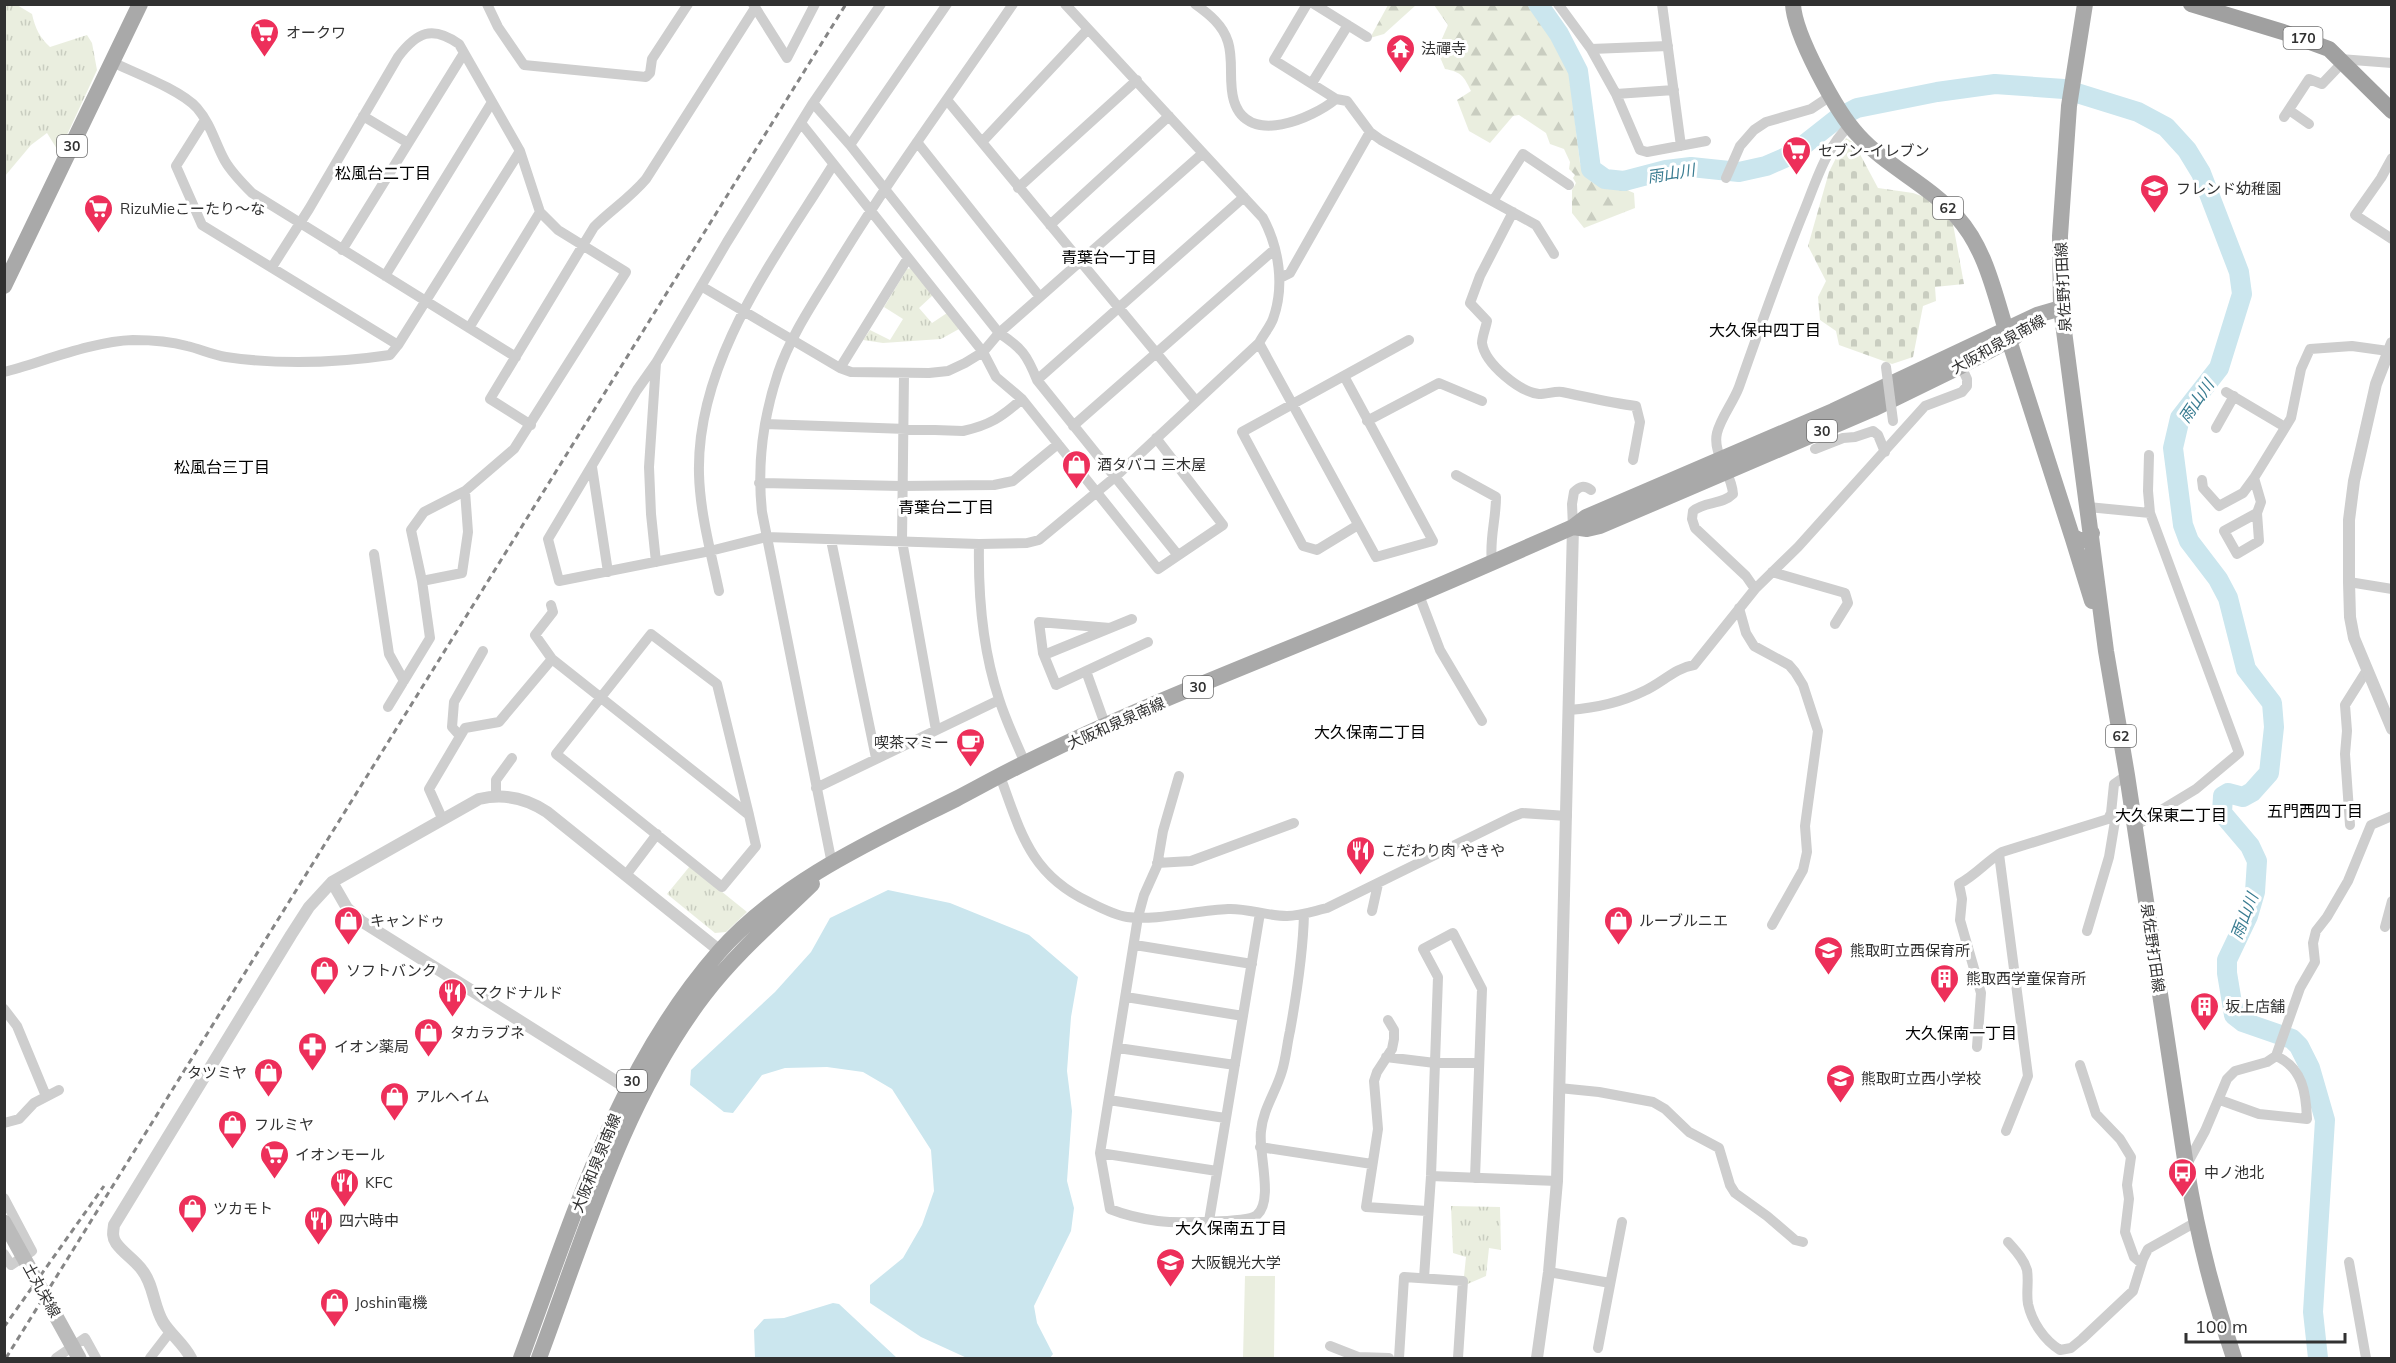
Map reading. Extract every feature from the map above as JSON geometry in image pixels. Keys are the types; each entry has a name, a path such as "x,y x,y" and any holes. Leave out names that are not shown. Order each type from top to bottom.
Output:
{"highway":[{"name":"170","path":"2191,4 2315,42 2329,49 2391,111"}],"main road":[{"name":"30","path":"4,286 140,4"},
{"name":"62","path":"1793,4 1793,15 1801,37 1857,134 1880,155 1935,195 1958,218 1981,254 2073,536 2106,651"},
{"name":"泉佐野打田線","path":"2085,4 2069,106 2060,236 2061,308 2106,651 2186,1166 2196,1222 2219,1315 2234,1359"},
{"name":"大阪和泉泉南線","path":"520,1359 578,1204 668,1019 720,951 747,924 789,890 869,842 1025,763 1574,527 1587,529 1600,526 1882,389 2008,335 2061,308"},
{"name":"大阪和泉泉南線","path":"1724,465 1873,409 1961,366 2008,335"},
{"path":"2073,536 2079,540 2086,540 2092,533"},
{"name":"大阪和泉泉南線","path":"539,1359 610,1169 634,1093 663,1059 704,995 749,942 832,864"},
{"name":"土丸栄線","path":"4,1222 79,1359"}],"street":[{"path":"487,4 498,27 524,65 646,77 650,73 652,59 687,4"},
{"path":"531,425 490,399 594,227 632,196 646,179 754,6 787,58 815,4"},
{"path":"881,4 813,103 548,539 559,581 710,551 766,537 979,544 1027,543 1040,540 1095,491 1115,477 1259,343 1273,320 1280,278 1271,234 1263,218 1065,4"},
{"path":"850,145 947,4"},
{"path":"832,864 766,537 759,483 765,424 778,372 791,340 870,209 1013,4"},
{"path":"1195,4 1221,28 1228,42 1234,102 1239,112 1249,120 1260,126 1284,124 1326,107 1336,99"},
{"path":"1306,4 1274,60 1336,99 1347,101 1370,132 1536,225 1554,254"},
{"path":"1314,4 1367,37"},
{"path":"1558,4 1591,49 1616,94 1640,150 1647,152 1706,141"},
{"path":"1662,4 1681,146"},
{"path":"1312,83 1348,25"},
{"path":"982,142 1088,29"},
{"path":"272,267 398,57 418,36 429,33 446,34 459,44 520,151 540,212 558,230 626,272 514,449 465,491 424,512 411,530 422,581 430,638 388,707"},
{"path":"1591,49 1668,46"},
{"path":"342,250 464,53"},
{"path":"2309,124 2287,113 2309,78 2322,84 2342,60 2391,63"},
{"path":"112,62 184,97 196,107 225,160 237,178 252,193 516,357"},
{"path":"1018,188 1137,80"},
{"path":"1616,94 1674,90"},
{"path":"947,100 1196,401"},
{"path":"385,276 492,102"},
{"path":"813,103 850,145 999,333 1018,346 1029,359 1037,380 1177,554"},
{"path":"1726,178 1740,146 1754,130 1766,122 1811,110 1842,111 1833,144 1820,170 1787,253 1736,395 1718,432 1716,444 1733,484 1733,494 1727,500 1699,506 1693,512 1692,519 1695,528 1746,576 1755,589"},
{"path":"363,116 408,143"},
{"path":"1050,225 1169,116"},
{"path":"205,120 176,166 202,225 398,345"},
{"path":"801,123 983,352 996,377 1023,399 1158,569 1223,525 1156,438"},
{"path":"1280,278 1290,273 1370,132"},
{"path":"917,142 1040,297"},
{"path":"4,372 97,346 130,340 185,345 223,357 255,361 346,362 390,355 426,302 520,151"},
{"path":"701,286 791,340 851,372 904,374 948,371 983,352 999,333 1203,153"},
{"path":"1493,201 1523,154 1569,185"},
{"path":"2391,158 2355,214 2391,239"},
{"path":"719,591 710,551 699,472 706,410 715,375 729,338 743,311 833,165"},
{"path":"1037,380 1244,197"},
{"path":"469,328 540,212"},
{"path":"1513,212 1480,276 1470,303 1487,321 1482,343 1491,363 1504,376 1529,392 1540,394 1559,392 1604,403 1636,406 1640,422 1633,460"},
{"path":"1072,426 1275,249"},
{"path":"840,368 908,258"},
{"path":"1358,525 1317,550 1303,546 1242,432 1408,340"},
{"path":"1259,343 1376,556 1433,541 1344,376"},
{"path":"2202,480 2203,488 2219,506 2243,493 2291,418 2301,369 2310,349 2352,346 2390,347 2376,384 2352,491 2349,582 2350,616 2354,638 2391,729"},
{"path":"656,363 648,467 656,562"},
{"path":"1569,710 1594,708 1617,702 1643,692 1682,667 1694,665 1755,589 1885,452 1925,406 1962,392 1967,386 1961,366"},
{"path":"1886,367 1893,422 1903,432"},
{"path":"904,374 902,541 936,730"},
{"path":"1367,421 1438,383 1482,401"},
{"path":"2216,428 2230,394 2285,427"},
{"path":"765,424 963,431 984,427 1001,418 1023,399"},
{"path":"1815,449 1843,438 1873,431 1878,435 1885,452"},
{"path":"759,483 994,485 1013,481 1058,444"},
{"path":"2135,826 2196,789 2239,753 2150,513 2149,455"},
{"path":"592,467 608,572"},
{"path":"1456,475 1496,497 1496,518 1490,544 1492,563"},
{"path":"2254,478 2261,501 2257,513"},
{"path":"1537,1359 1549,1272 1557,1181 1574,527 1572,504 1574,492 1579,487 1586,486 1591,490"},
{"path":"422,581 462,573 468,531 465,491"},
{"path":"2088,507 2150,513"},
{"path":"831,540 876,758"},
{"path":"979,544 980,610 984,644 999,700 1025,763"},
{"path":"374,554 389,654 404,681"},
{"path":"1772,572 1845,593 1848,603 1835,624"},
{"path":"2349,582 2391,589"},
{"path":"1419,595 1440,650 1482,721"},
{"path":"551,605 553,612 535,635 552,659 749,815"},
{"path":"1739,608 1746,633 1754,646 1789,665 1795,672 1803,685 1818,731 1805,826 1807,852 1803,870 1772,925"},
{"path":"1044,656 1132,619"},
{"path":"1110,628 1039,622 1044,656 1056,685 1148,642"},
{"path":"651,634 717,684 749,815 756,846 722,887 556,754 651,634"},
{"path":"460,736 453,727 454,702 483,651"},
{"path":"442,818 429,789 465,728 499,722 552,659"},
{"path":"2350,825 2345,754 2347,731 2345,705 2367,670"},
{"path":"1086,671 1106,727"},
{"path":"816,788 999,700"},
{"path":"496,796 496,780 512,758"},
{"path":"1977,1047 1981,993 1960,920 1962,899 1959,884 1972,877 1990,859 1999,854 2108,819 2111,813 2114,784 2127,775"},
{"path":"1000,776 1030,853 1042,868 1059,885 1077,896 1105,910 1127,917 1231,908 1287,916 1304,914 1327,908 1522,813 1567,816"},
{"path":"1179,776 1163,831 1157,864 1138,917 1100,1153 1110,1209 1159,1221 1247,1220 1257,1215 1263,1205 1265,1195 1260,1147 1265,1110 1282,1072 1302,960 1304,914"},
{"path":"190,1359 180,1340 170,1332 162,1320 148,1280 141,1268 116,1243 113,1235 114,1225 291,935 309,907 332,882 478,799 509,796 536,805 720,951"},
{"path":"2087,932 2109,856 2115,821 2111,813"},
{"path":"2186,1166 2220,1100 2227,1079 2235,1071 2267,1062 2276,1056 2300,988 2315,962 2313,943 2316,931 2327,918 2348,881 2371,825 2391,816"},
{"path":"1157,864 1191,861 1294,823"},
{"path":"626,875 657,834"},
{"path":"1999,854 2028,1076 2006,1131"},
{"path":"332,882 347,908 360,921 634,1093"},
{"path":"1372,911 1378,884"},
{"path":"2385,927 2391,901"},
{"path":"1209,1221 1260,913"},
{"path":"1424,1278 1431,1176 1438,977 1423,949 1453,933 1482,989 1475,1178"},
{"path":"1135,945 1252,964"},
{"path":"1126,997 1243,1016"},
{"path":"4,1009 17,1026 46,1096"},
{"path":"1388,1020 1394,1030 1394,1039 1392,1049 1374,1081 1378,1129 1366,1207 1427,1211"},
{"path":"1118,1048 1235,1065"},
{"path":"2220,1100 2259,1114 2307,1119 2306,1094 2298,1074 2285,1060 2276,1056"},
{"path":"1386,1058 1479,1063"},
{"path":"2080,1065 2096,1114 2120,1139 2131,1158 2127,1185 2129,1199 2125,1232 2134,1257 2141,1263"},
{"path":"1560,1088 1632,1097 1653,1102 1665,1109 1689,1132 1719,1148 1730,1185 1735,1193 1795,1240 1803,1242"},
{"path":"4,1123 19,1119 34,1103 59,1090"},
{"path":"1109,1100 1226,1118"},
{"path":"1260,1147 1372,1164"},
{"path":"1100,1153 1217,1171"},
{"path":"1431,1176 1557,1181"},
{"path":"4,1197 32,1251 11,1265 4,1254"},
{"path":"1598,1348 1622,1222"},
{"path":"2008,1242 2019,1255 2027,1270 2028,1303 2036,1323 2050,1344 2060,1350 2071,1348 2133,1291 2141,1263 2148,1249 2196,1222"},
{"path":"2349,1262 2366,1359"},
{"path":"1549,1272 1610,1282"},
{"path":"1400,1359 1404,1277 1463,1281 1458,1359"},
{"path":"150,1359 170,1332"},
{"path":"63,1356 85,1338 96,1359"},
{"path":"1330,1346 1358,1358 1389,1359"}],"green space":[{"path":"5,4 17,5 32,14 38,32 50,47 87,35 92,43 97,70 61,148 57,149 47,133 31,145 5,176"},
{"path":"1388,5 1416,5 1384,34 1370,38"},
{"path":"1434,5 1530,5 1555,41 1569,71 1580,163 1591,180 1597,184 1634,193 1635,208 1584,228 1572,213 1572,190 1576,183 1573,178 1575,175 1569,169 1570,162 1564,149 1550,144 1546,133 1519,115 1513,116 1490,143 1469,131 1457,100 1471,91 1461,76 1445,69 1437,50 1448,25"},
{"path":"1846,138 1854,143 1878,188 1913,193 1927,198 1953,224 1964,284 1935,287 1936,301 1923,306 1913,357 1892,364 1839,345 1836,331 1820,320 1818,297 1826,281 1808,246 1829,172"},
{"path":"911,268 933,295 919,308 932,323 947,313 959,329 941,339 883,343 863,340 870,330 890,340 903,319 884,307 907,269"},
{"path":"690,866 747,912 726,932 715,933 667,894"},
{"path":"1451,1206 1500,1207 1501,1250 1489,1248 1486,1276 1463,1286 1466,1257 1453,1253"},
{"path":"1245,1276 1275,1276 1274,1358 1243,1358"}],"water":[{"path":"888,890 950,903 1029,935 1078,977 1071,1017 1067,1071 1072,1111 1067,1181 1074,1208 1071,1231 1034,1306 1037,1323 1053,1354 1050,1358 967,1358 921,1337 870,1303 870,1285 903,1258 922,1225 934,1191 931,1150 892,1089 863,1072 827,1067 785,1068 762,1075 733,1113 724,1112 690,1085 691,1070 775,992 811,952 830,918"},
{"path":"833,1303 839,1304 897,1358 755,1358 754,1330 764,1319 784,1318"}],"waterway":[{"name":"雨山川","path":"1538,4 1559,34 1578,71 1591,169 1605,179 1624,181 1666,170 1691,167 1739,172 1766,166 1791,155 1838,118 1857,108 1937,92 1995,84 2064,89 2138,112 2166,127 2187,150 2201,173 2239,272 2242,294 2219,368 2180,418 2173,448 2183,525 2189,541 2218,579 2228,598 2246,669 2272,703 2274,727 2269,773 2252,792 2243,797 2228,793 2223,796 2222,813 2250,846 2257,861 2255,892 2248,916 2227,960 2227,973 2234,1015 2243,1022 2292,1039 2299,1046 2310,1068 2325,1120 2313,1312 2318,1358"}],"railway":[{"path":"6,1358 846,4"},
{"path":"4,1327 104,1186"}],"place":[{"name":"オークワ","path":"265,58"},
{"name":"法禪寺","path":"1400,74"},
{"name":"セブン-イレブン","path":"1797,176"},
{"name":"フレンド幼稚園","path":"2155,214"},
{"name":"RizuMieこーたり～な","path":"99,234"},
{"name":"酒タバコ 三木屋","path":"1076,490"},
{"name":"喫茶マミー","path":"970,768"},
{"name":"こだわり肉 やきや","path":"1360,876"},
{"name":"キャンドゥ","path":"349,946"},
{"name":"ルーブルニエ","path":"1618,946"},
{"name":"熊取町立西保育所","path":"1829,976"},
{"name":"ソフトバンク","path":"325,996"},
{"name":"熊取西学童保育所","path":"1945,1004"},
{"name":"マクドナルド","path":"452,1018"},
{"name":"坂上店舗","path":"2204,1032"},
{"name":"タカラブネ","path":"429,1058"},
{"name":"イオン薬局","path":"313,1072"},
{"name":"タツミヤ","path":"268,1098"},
{"name":"熊取町立西小学校","path":"1840,1104"},
{"name":"アルヘイム","path":"394,1122"},
{"name":"フルミヤ","path":"233,1150"},
{"name":"イオンモール","path":"274,1180"},
{"name":"中ノ池北","path":"2183,1198"},
{"name":"KFC","path":"344,1208"},
{"name":"ツカモト","path":"192,1234"},
{"name":"四六時中","path":"318,1246"},
{"name":"大阪観光大学","path":"1170,1288"},
{"name":"Joshin電機","path":"334,1328"}],"district":[{"name":"松風台二丁目","path":"383,173"},
{"name":"青葉台一丁目","path":"1109,257"},
{"name":"大久保中四丁目","path":"1765,330"},
{"name":"松風台三丁目","path":"222,467"},
{"name":"青葉台二丁目","path":"946,507"},
{"name":"大久保南二丁目","path":"1370,732"},
{"name":"五門西四丁目","path":"2315,811"},
{"name":"大久保東二丁目","path":"2171,815"},
{"name":"大久保南一丁目","path":"1961,1033"},
{"name":"大久保南五丁目","path":"1231,1228"}]}
